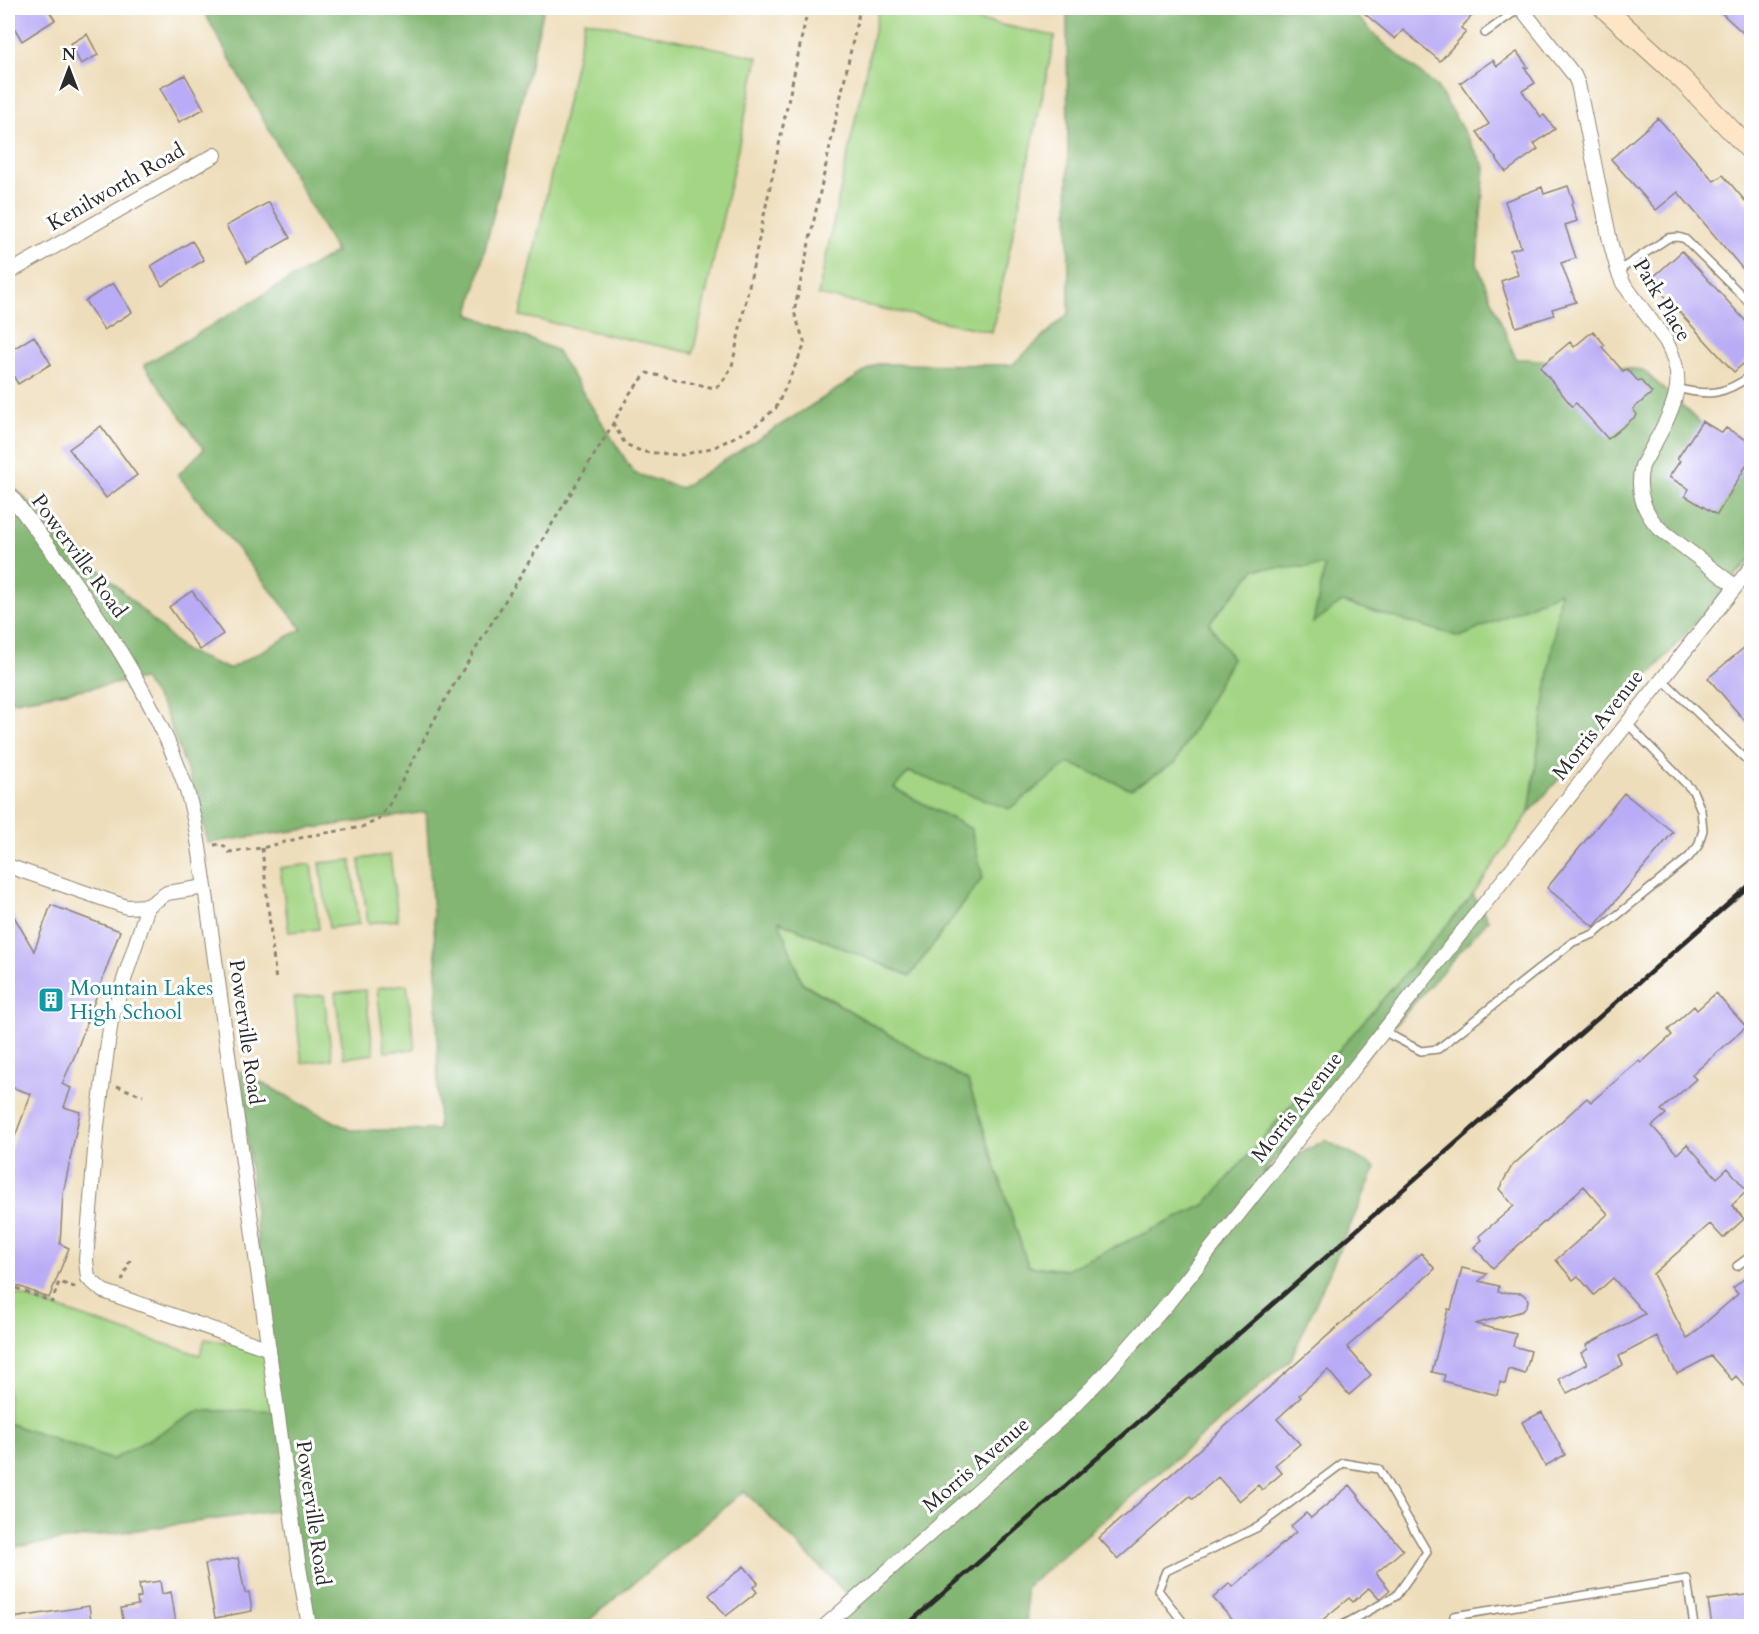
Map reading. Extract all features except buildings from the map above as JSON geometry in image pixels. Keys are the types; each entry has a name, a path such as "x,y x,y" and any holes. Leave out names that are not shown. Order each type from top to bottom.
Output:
{"main road":[{"path":"1604,8 1682,79 1752,152"}],"street":[{"name":"Park Place","path":"1520,8 1574,75 1578,84 1618,271 1623,283 1666,341 1675,365 1677,388 1669,414 1642,466 1640,484 1645,509 1660,529 1735,586"},
{"name":"Kenilworth Road","path":"8,273 214,155"},
{"name":"Powerville Road","path":"8,492 111,634 169,743 187,790 205,887 309,1626"},
{"name":"Morris Avenue","path":"825,1626 1066,1414 1106,1373 1168,1302 1752,566"},
{"path":"8,866 127,907 148,906 167,893 205,887"},
{"path":"148,906 111,1020 96,1142 86,1260 88,1278 103,1291 269,1349"}],"lane":[{"path":"1485,33 1520,8"},
{"path":"1618,271 1668,238 1678,237 1685,239 1752,305"},
{"path":"1677,388 1711,394 1736,386 1752,375"},
{"path":"1662,679 1752,765"},
{"path":"1383,1031 1421,1051 1438,1049 1573,942 1594,934 1688,858 1698,846 1703,830 1701,810 1693,791 1627,723"},
{"path":"1737,1266 1752,1256"},
{"path":"1186,1626 1158,1590 1166,1571 1258,1527 1343,1463 1379,1469 1427,1552 1396,1596 1341,1626"},
{"path":"1456,1626 1454,1616 1687,1579 1694,1626"}],"path":[{"path":"209,845 222,844 229,852 262,848 308,836 362,827 378,820 390,803 447,696 630,393 647,373 714,388 721,384 732,366 808,8"},
{"path":"613,423 625,444 643,452 682,455 715,447 754,427 776,408 805,344 794,312 860,8"},
{"path":"262,848 276,982"},
{"path":"111,1084 143,1096"},
{"path":"120,1286 130,1260"},
{"path":"8,1285 52,1302 59,1282 84,1291"}],"green space":[{"path":"202,8 544,8 469,314 556,350 634,473 681,488 877,364 1012,365 1069,313 1067,9 1061,8 1349,8 1380,40 1437,87 1485,167 1477,264 1516,359 1643,370 1751,470 1752,558 1529,813 1560,592 1460,637 1342,602 1313,623 1325,566 1255,569 1209,623 1232,658 1175,763 1131,789 1069,763 1009,809 909,772 894,788 971,829 983,877 910,976 779,921 802,983 968,1081 1028,1266 1066,1270 1205,1205 1473,895 1488,920 1262,1174 1325,1140 1376,1167 1291,1359 1025,1588 1027,1626 826,1626 854,1601 744,1491 582,1626 306,1626 289,1509 8,1548 8,1423 112,1460 199,1411 277,1410 240,1071 350,1130 438,1130 437,972 426,812 208,843 198,800 165,711 143,679 8,702 8,482 185,651 229,669 302,629 178,475 204,449 144,365 336,252"},
{"path":"879,8 919,8 1055,36 992,332 818,295"},
{"path":"585,20 758,57 693,353 520,316"},
{"path":"1325,566 1314,621 1342,602 1460,637 1561,591 1529,813 1473,895 1205,1205 1066,1270 1028,1266 967,1081 802,982 778,921 910,976 971,829 893,788 909,772 1009,808 1069,762 1131,789 1175,763 1232,659 1209,623 1255,569"},
{"path":"390,855 398,920 368,923 359,859"},
{"path":"351,860 359,924 329,928 320,863"},
{"path":"311,864 319,929 289,932 280,868"},
{"path":"407,984 415,1049 385,1052 377,988"},
{"path":"365,990 374,1054 344,1058 335,993"},
{"path":"324,995 332,1059 302,1063 294,998"},
{"path":"8,1291 200,1355 205,1339 269,1349 277,1411 199,1411 112,1460 8,1423"}],"railway":[{"path":"906,1626 1752,883"}],"place":[{"name":"Mountain Lakes High School","path":"51,1000"}]}
